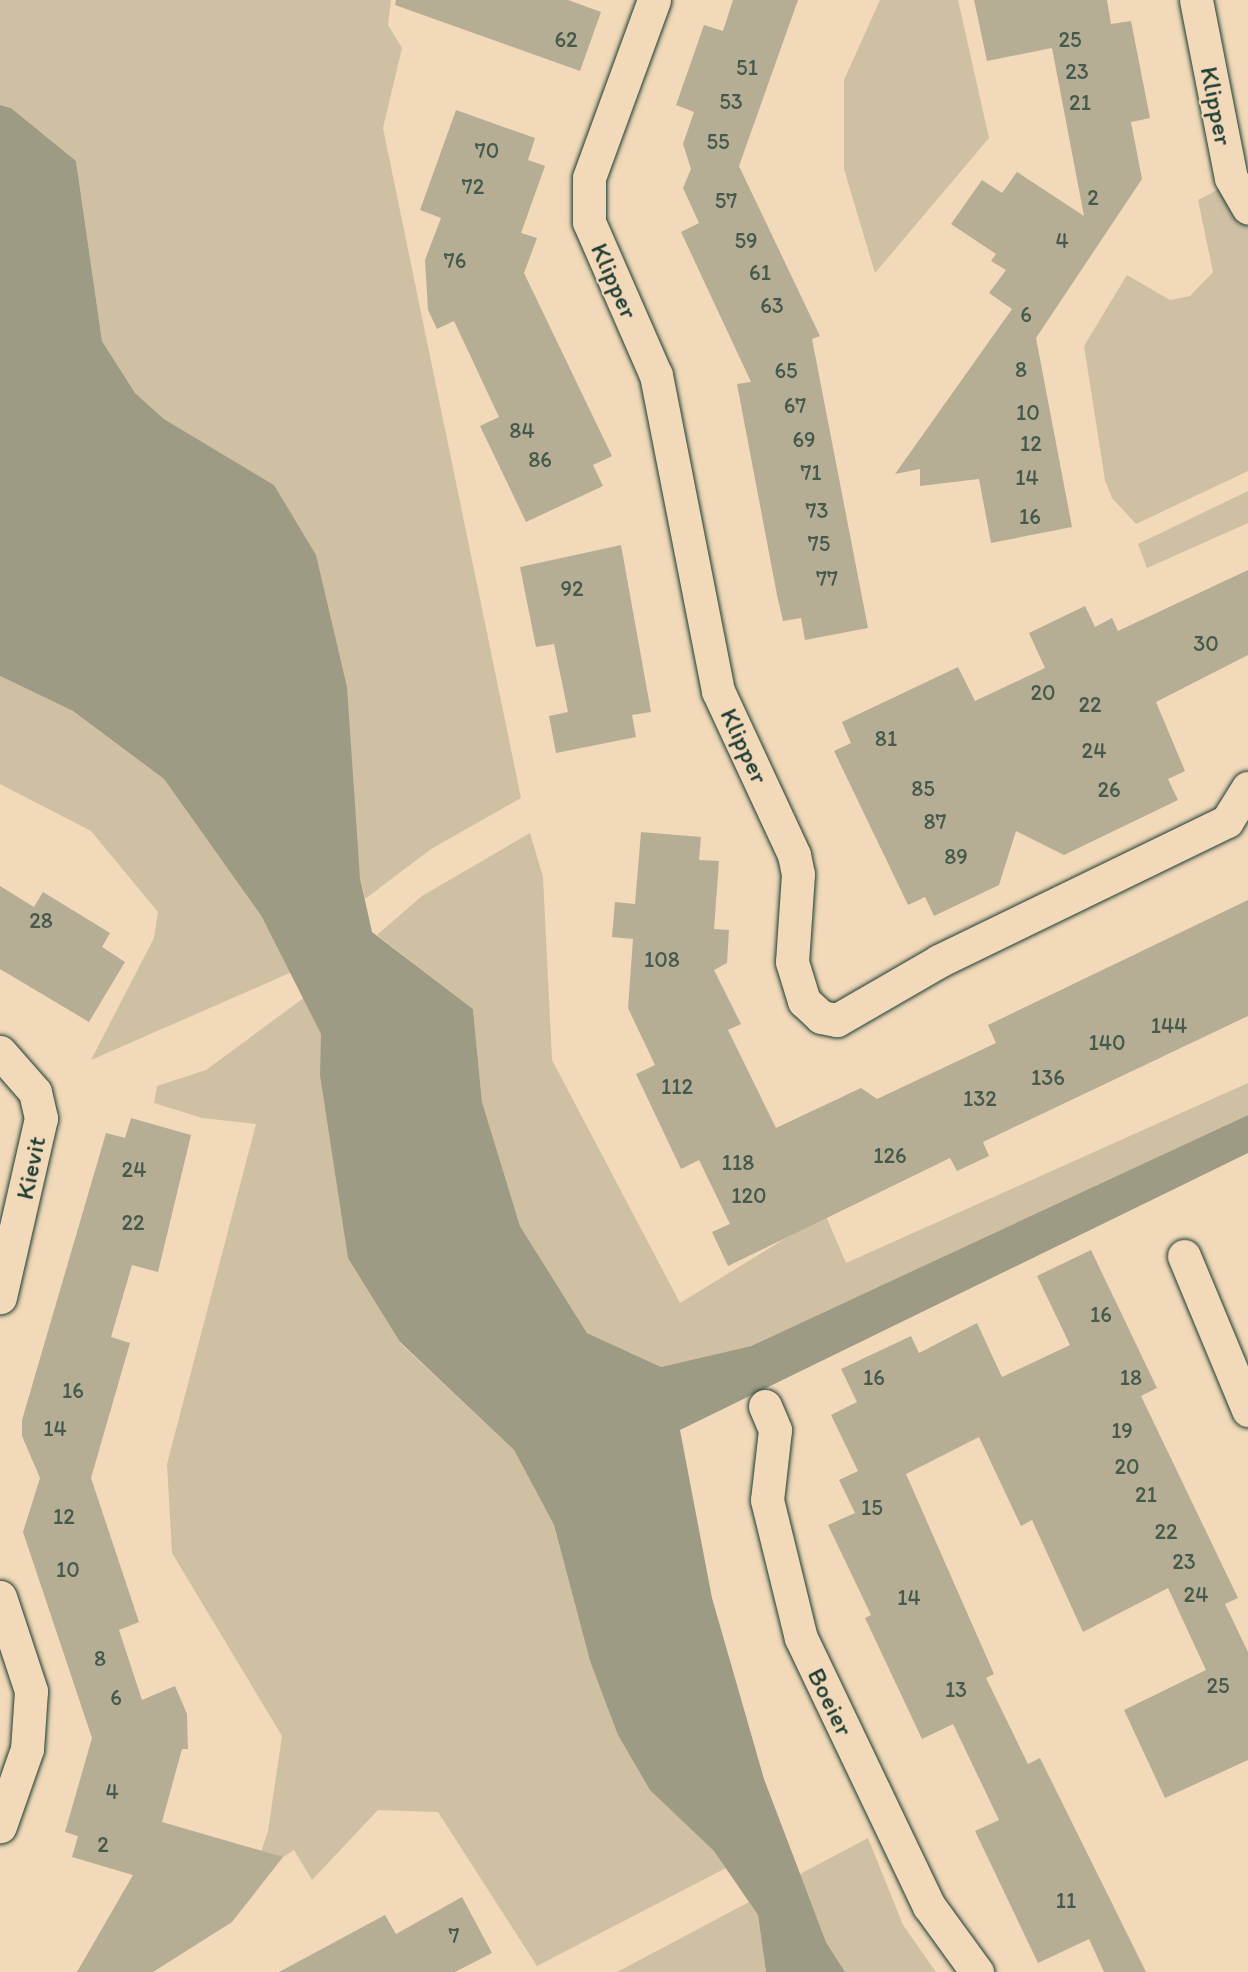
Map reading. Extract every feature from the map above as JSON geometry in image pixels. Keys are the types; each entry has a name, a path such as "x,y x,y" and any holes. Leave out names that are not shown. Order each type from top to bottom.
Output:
{"street":[{"name":"Klipper","path":"654,0 589,178 588,222 656,375 718,691 794,855 798,874 792,962 804,1001 821,1017 837,1020 939,961 1227,821 1248,789"},
{"name":"Klipper","path":"1196,0 1231,178 1248,207"},
{"name":"Kievit","path":"0,1052 35,1092 41,1118 0,1297"},
{"path":"1184,1256 1248,1410"},
{"name":"Boeier","path":"765,1406 775,1430 767,1500 801,1638 929,1906 977,1972"},
{"path":"0,1597 31,1691 27,1749 0,1826"}],"shaded area":[{"path":"0,0 391,0 388,25 402,48 383,128 521,798 431,849 365,899 274,485 164,419 135,393 102,341 76,161 11,108 0,105"},
{"path":"880,0 958,0 989,138 875,273 844,169 844,80"},
{"path":"0,105 11,108 76,161 102,341 135,393 164,419 274,485 316,555 347,687 360,878 372,932 473,1009 482,1102 520,1226 587,1333 661,1367 751,1346 1248,1115 1248,1153 680,1430 712,1598 764,1779 826,1942 845,1972 766,1972 758,1915 714,1851 650,1790 618,1735 590,1661 554,1525 514,1450 400,1342 348,1258 320,1075 321,1034 262,917 164,779 73,711 0,676"},
{"path":"1219,189 1248,227 1248,471 1136,524 1112,498 1105,480 1084,346 1127,275 1170,300 1190,296 1213,272 1198,200"},
{"path":"1248,491 1248,523 1147,568 1138,544"},
{"path":"0,676 73,711 164,779 262,917 292,972 91,1060 154,938 158,912 91,831 0,784"},
{"path":"530,833 543,877 552,1060 680,1303 825,1214 846,1263 1248,1083 1248,1115 751,1346 661,1367 587,1333 520,1226 482,1102 473,1009 377,935 422,896"},
{"path":"305,997 321,1034 326,1101 400,1343 514,1450 554,1525 590,1661 726,1868 537,1966 438,1812 378,1810 312,1880 294,1850 253,1877 268,1831 282,1736 172,1553 167,1464 256,1124 202,1118 154,1103 157,1086 206,1070"},
{"path":"868,1838 903,1925 936,1972 845,1972 826,1942 800,1874"},
{"path":"749,1902 758,1915 766,1972 617,1972"}],"building":[{"path":"396,0 568,0 601,12 580,71 395,5"},
{"path":"733,0 798,0 739,166 820,336 812,339 868,628 805,640 801,618 783,621 777,595 737,384 751,382 681,232 699,223 683,188 691,169 683,144 694,112 676,105 704,25 723,31"},
{"path":"974,0 1107,0 1111,24 1131,21 1150,118 1131,122 1142,179 1036,338 1072,527 991,543 979,479 920,486 920,469 895,474 1012,309 989,293 1006,270 991,261 996,254 951,224 982,180 1002,193 1017,172 1084,216 1052,48 987,61"},
{"path":"456,110 535,138 528,160 545,166 521,233 537,238 524,273 612,456 593,465 603,486 526,522 480,426 499,417 454,321 437,329 428,310 425,260 441,218 420,210"},
{"path":"621,545 651,712 632,715 636,737 556,753 549,716 568,712 554,644 536,647 520,567"},
{"path":"1248,570 1248,655 1156,702 1185,771 1168,779 1178,800 1064,855 1016,831 999,885 934,916 925,897 908,905 834,751 851,743 842,722 958,667 975,701 1045,668 1029,633 1085,606 1095,627 1112,618 1118,631"},
{"path":"641,832 701,837 699,860 719,861 714,929 729,930 727,963 714,970 741,1024 728,1030 776,1128 861,1088 877,1099 996,1043 988,1025 1248,900 1248,1016 983,1142 989,1156 957,1171 950,1158 728,1266 712,1232 730,1224 699,1160 681,1169 636,1074 655,1065 628,1008 633,939 612,937 615,902 635,904"},
{"path":"0,886 34,907 43,892 110,933 102,947 125,962 89,1022 0,969"},
{"path":"131,1118 191,1135 158,1272 132,1265 111,1337 130,1343 91,1478 139,1622 119,1630 142,1700 175,1686 187,1714 188,1749 182,1749 162,1822 283,1857 232,1922 153,1972 77,1972 133,1875 72,1857 78,1836 65,1832 92,1738 23,1532 40,1478 22,1436 22,1420 106,1133 125,1138"},
{"path":"1091,1250 1157,1388 1141,1396 1238,1598 1225,1604 1248,1652 1248,1760 1165,1798 1124,1710 1206,1670 1168,1588 1083,1632 1032,1520 1021,1526 979,1437 906,1474 994,1674 986,1678 1028,1764 1040,1758 1146,1972 1104,1972 1089,1939 1038,1963 975,1831 999,1820 953,1724 922,1739 865,1618 871,1615 828,1525 855,1513 839,1480 858,1471 831,1415 857,1402 841,1369 911,1336 919,1353 977,1323 1002,1377 1070,1345 1037,1276"},
{"path":"462,1897 492,1953 455,1972 279,1972 385,1915 396,1934"}]}
